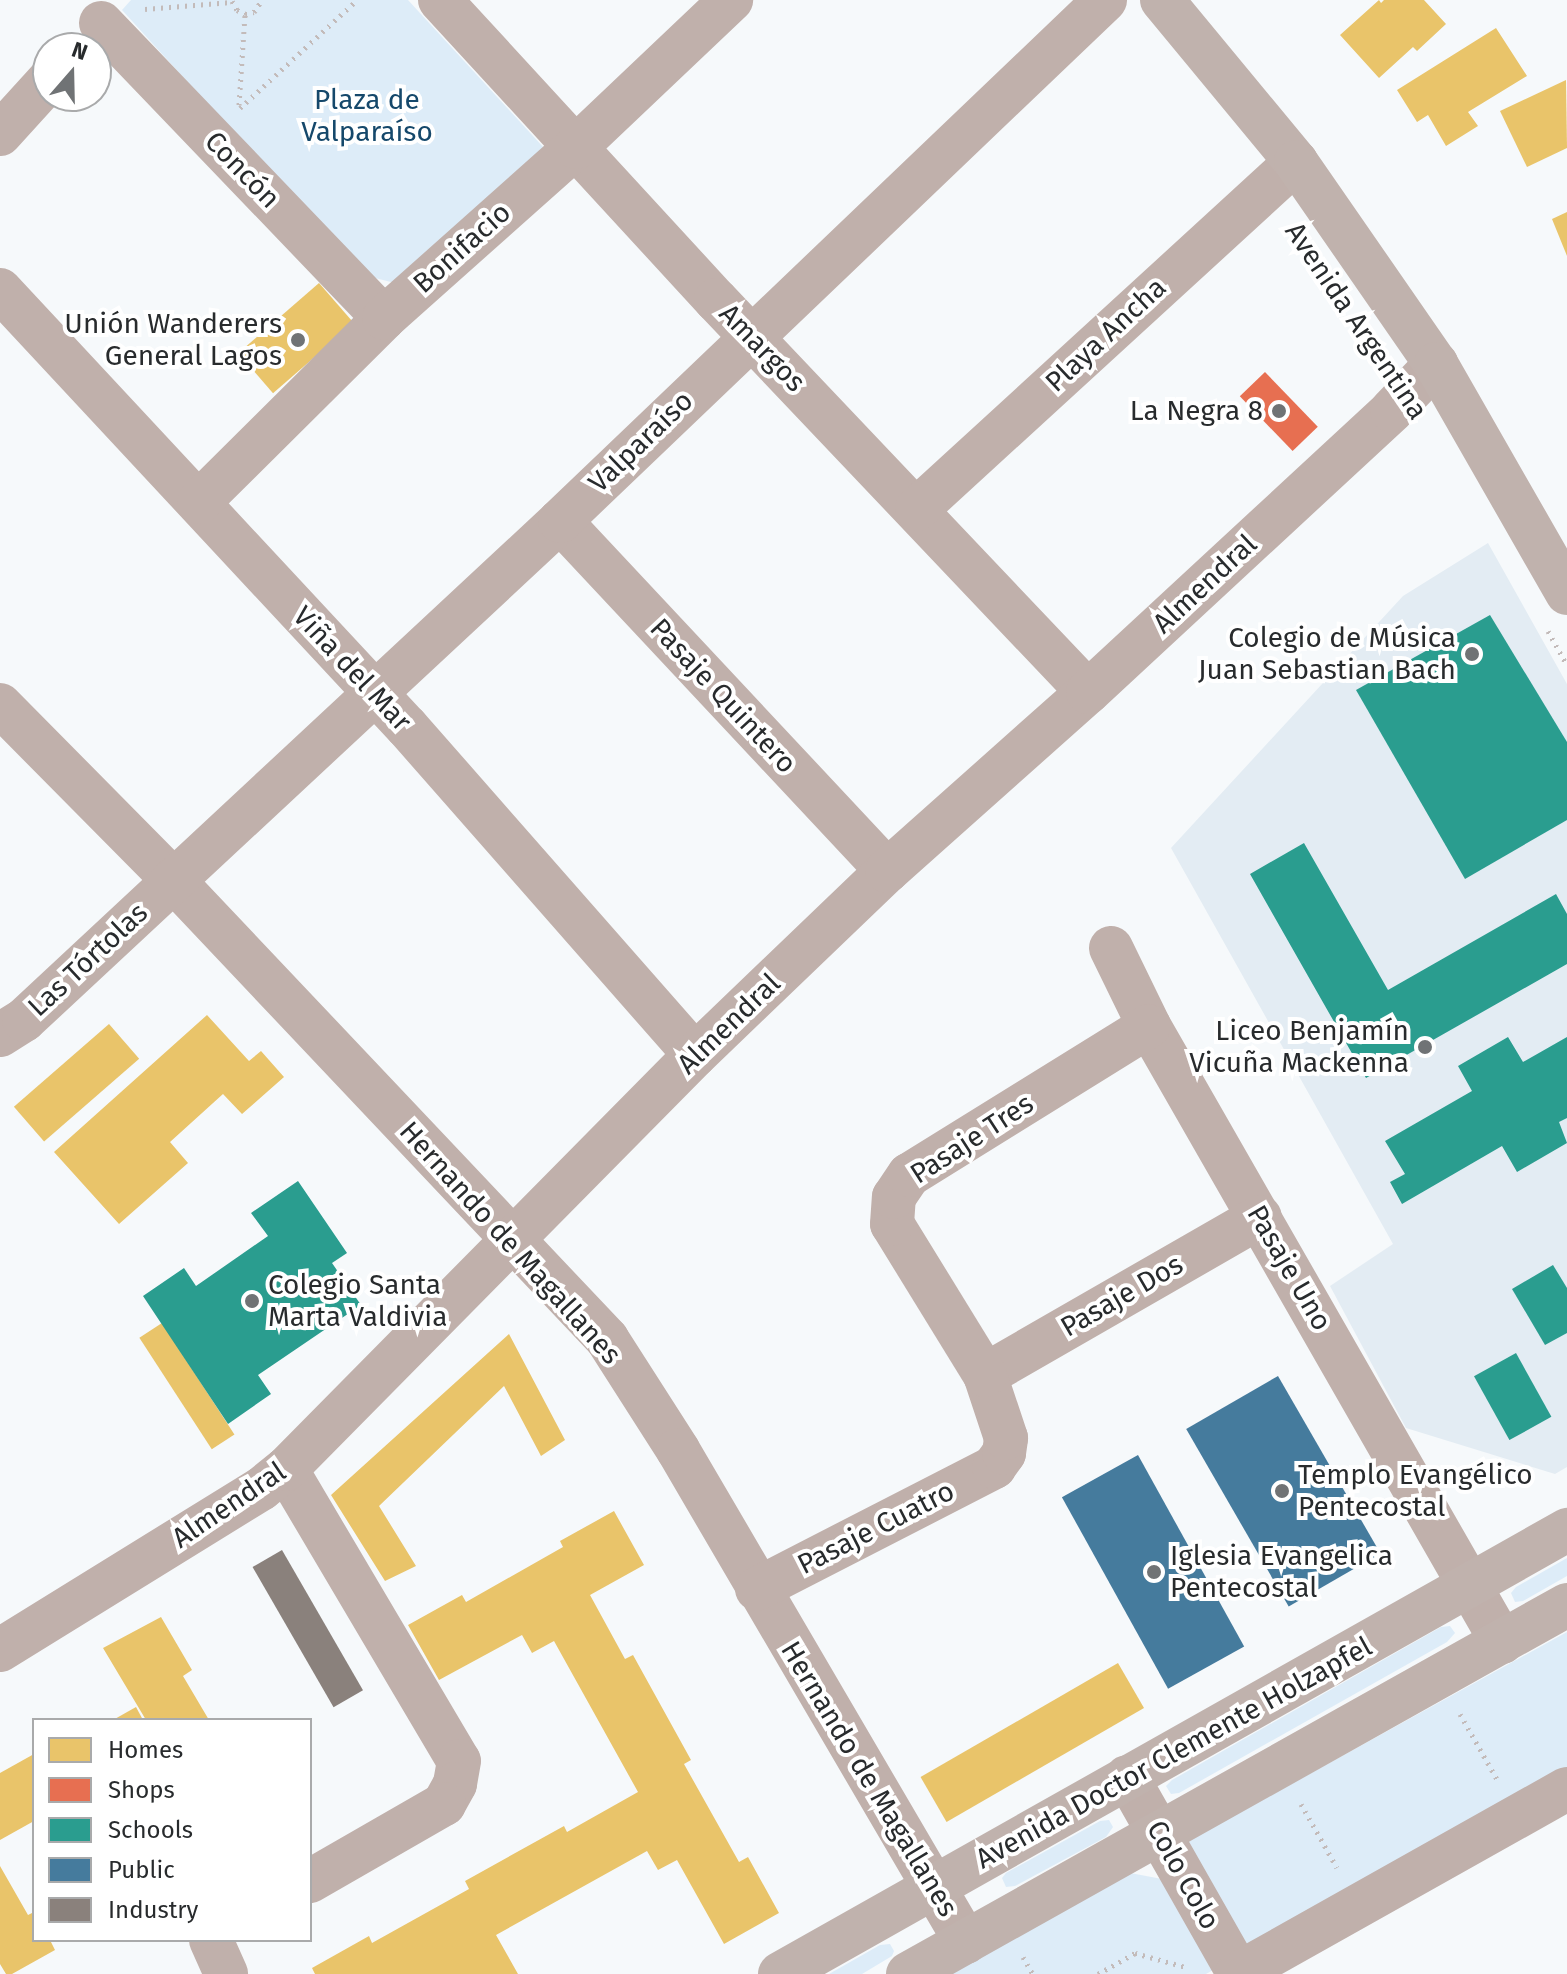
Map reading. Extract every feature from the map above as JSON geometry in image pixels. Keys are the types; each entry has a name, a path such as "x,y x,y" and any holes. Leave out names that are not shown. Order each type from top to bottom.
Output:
{"main road":[{"name":"Avenida Argentina","path":"1162,0 1296,162 1436,364 1561,598"},
{"name":"Avenida Doctor Clemente Holzapfel","path":"780,1974 1127,1777 1472,1587 1567,1530"},
{"path":"908,1974 1567,1605"}],"street":[{"name":"Amargos","path":"440,0 751,336 1088,692"},
{"name":"Bonifacio","path":"199,502 384,318 576,147 731,0"},
{"name":"Valparaíso","path":"173,880 560,521 1105,0"},
{"name":"Concón","path":"102,20 227,133 384,318"},
{"path":"0,134 32,99"},
{"name":"Playa Ancha","path":"917,509 1296,162"},
{"name":"Viña del Mar","path":"0,290 373,693 695,1055"},
{"name":"Almendral","path":"0,1650 261,1489 286,1469 695,1055 887,871 1088,692 1380,421 1436,364"},
{"name":"Pasaje Quintero","path":"560,521 887,871"},
{"name":"Hernando de Magallanes","path":"0,705 173,880 607,1339 678,1450 966,1942"},
{"name":"Las Tórtolas","path":"0,1035 24,1020 173,880"},
{"name":"Pasaje Uno","path":"1111,948 1149,1026 1472,1587"},
{"name":"Pasaje Tres","path":"994,1467 1004,1453 1006,1438 985,1375 892,1224 894,1197 909,1175 1149,1026"},
{"name":"Pasaje Dos","path":"985,1375 1260,1217"},
{"name":"Pasaje Cuatro","path":"757,1589 994,1467"},
{"path":"286,1469 459,1761 455,1784 444,1804 312,1880"},
{"path":"1472,1587 1502,1642"},
{"name":"Colo Colo","path":"1127,1777 1238,1974"},
{"path":"1238,1974 1567,1789"},
{"path":"212,1942 226,1974"}],"path":[{"path":"102,20 232,1 237,10 245,14 259,9 262,0"},
{"path":"245,14 239,109 235,134 227,133 239,109 357,0"},
{"path":"1561,598 1567,665"},
{"path":"1454,1703 1518,1817"},
{"path":"1294,1792 1359,1906"},
{"path":"1018,1949 1033,1974"},
{"path":"1098,1974 1135,1953 1190,1968"}],"shaded area":[{"name":"Liceo Benjamín Vicuña Mackenna","path":"1488,543 1567,684 1567,1467 1555,1474 1406,1428 1330,1286 1393,1244 1171,848 1403,596"}],"green space":[{"name":"Plaza de Valparaíso","path":"131,0 408,0 544,148 399,284 363,275 122,10"},
{"path":"1567,1558 1567,1576 1523,1601 1515,1602 1511,1593 1516,1587"},
{"path":"1450,1626 1455,1633 1447,1642 1179,1793 1171,1794 1166,1786 1441,1627"},
{"path":"1567,1632 1567,1774 1242,1960 1177,1847"},
{"path":"1109,1820 1113,1827 1106,1837 1015,1886 1006,1887 1002,1878 1006,1873 1100,1821"},
{"path":"1125,1872 1162,1879 1213,1970 1206,1974 947,1974"},
{"path":"890,1944 894,1951 892,1956 862,1974 829,1974 880,1945"}],"building: Homes":[{"path":"1379,0 1381,3 1384,0 1424,0 1446,24 1417,51 1413,47 1379,78 1340,35"},
{"path":"1496,28 1527,76 1468,112 1478,126 1446,146 1428,115 1417,122 1397,90"},
{"path":"1566,80 1567,148 1527,167 1500,111"},
{"path":"1567,212 1567,256 1552,219"},
{"name":"Unión Wanderers General Lagos","path":"319,283 354,323 273,393 238,353"},
{"path":"207,1015 249,1061 261,1051 284,1077 242,1114 223,1094 170,1142 188,1163 119,1224 54,1152"},
{"path":"109,1024 139,1059 44,1141 14,1107"},
{"path":"162,1323 234,1435 212,1449 139,1338"},
{"path":"509,1334 565,1440 541,1456 504,1386 379,1506 416,1566 385,1581 331,1495"},
{"path":"614,1511 644,1565 590,1595 625,1659 633,1655 691,1760 684,1764 739,1862 748,1857 779,1913 724,1944 677,1860 658,1870 647,1851 496,1935 518,1974 315,1974 312,1968 369,1936 372,1943 469,1889 465,1881 564,1826 567,1832 638,1792 554,1641 532,1653 522,1635 439,1680 408,1625 462,1595 466,1602 563,1547 560,1541"},
{"path":"161,1617 192,1670 183,1676 208,1718 145,1718 103,1648"},
{"path":"1118,1663 1144,1708 947,1822 921,1777"},
{"path":"136,1707 142,1718 117,1718"},
{"path":"32,1755 32,1822 0,1840 0,1773"},
{"path":"0,1866 28,1915 32,1913 32,1942 51,1942 55,1950 12,1974 6,1974 0,1964"}],"building: Shops":[{"name":"La Negra 8","path":"1265,372 1318,427 1293,451 1240,396"}],"building: Schools":[{"path":"1490,615 1567,742 1567,820 1465,879 1356,690"},
{"path":"1304,843 1388,990 1556,894 1567,914 1567,964 1366,1078 1250,874"},
{"path":"1508,1037 1523,1062 1567,1037 1567,1118 1559,1122 1567,1143 1517,1172 1502,1146 1402,1204 1390,1182 1405,1174 1385,1141 1472,1091 1458,1066"},
{"name":"Colegio Santa Marta Valdivia","path":"298,1181 347,1253 332,1263 361,1305 258,1375 271,1394 228,1424 143,1296 184,1268 196,1286 268,1236 251,1213"},
{"path":"1553,1265 1567,1288 1567,1333 1545,1345 1512,1289"},
{"path":"1516,1353 1551,1417 1509,1440 1474,1376"}],"building: Public":[{"name":"Templo Evangélico Pentecostal","path":"1278,1376 1380,1554 1289,1607 1186,1429"},
{"name":"Iglesia Evangelica Pentecostal","path":"1138,1455 1244,1647 1168,1689 1062,1497"}],"building: Industry":[{"path":"282,1550 363,1690 334,1707 253,1567"}],"place":[{"name":"Unión Wanderers General Lagos","path":"298,340"},
{"name":"La Negra 8","path":"1279,411"},
{"name":"Colegio de Música Juan Sebastian Bach","path":"1472,654"},
{"name":"Liceo Benjamín Vicuña Mackenna","path":"1425,1047"},
{"name":"Colegio Santa Marta Valdivia","path":"252,1301"},
{"name":"Templo Evangélico Pentecostal","path":"1282,1491"},
{"name":"Iglesia Evangelica Pentecostal","path":"1154,1572"}]}
